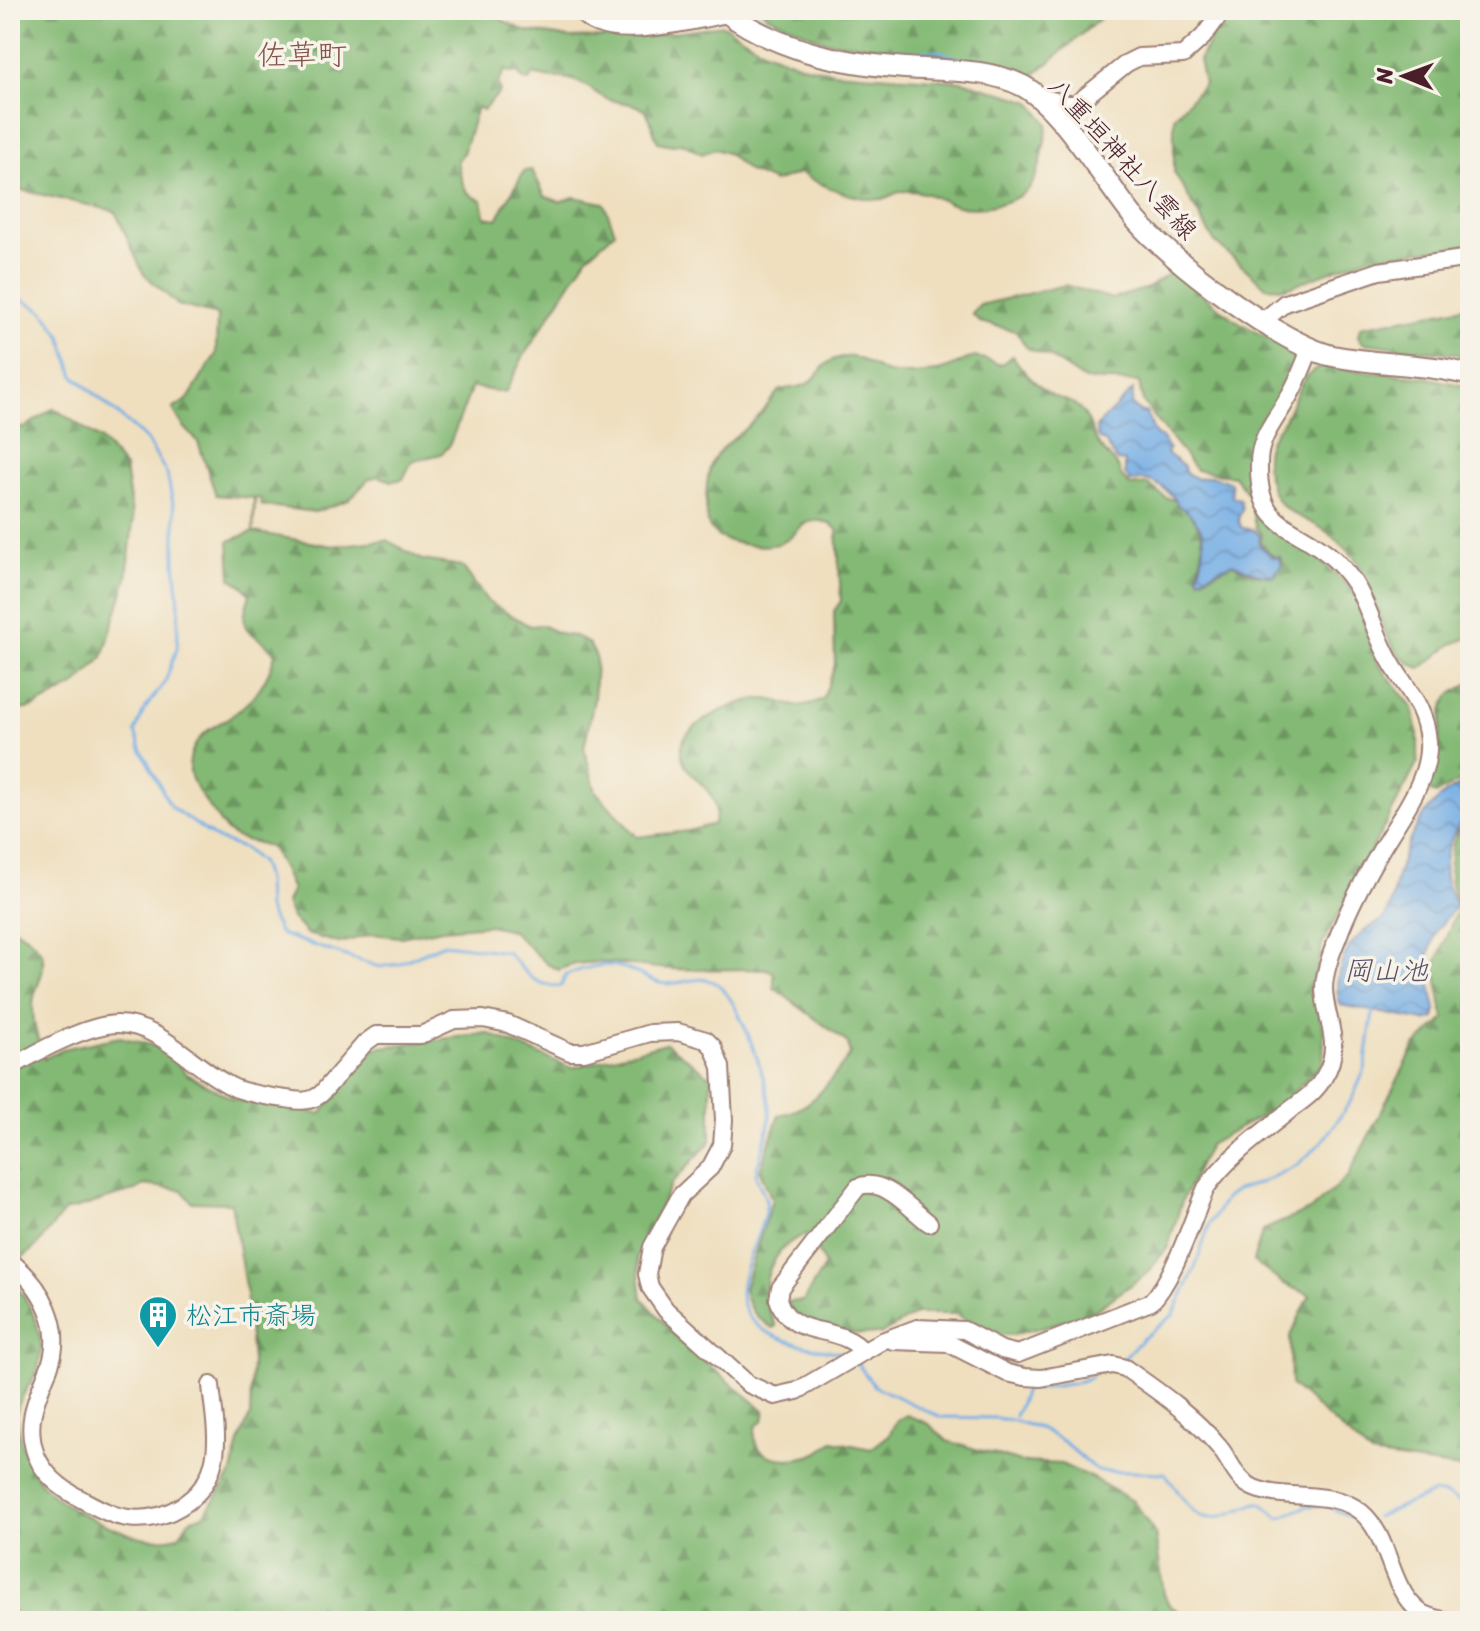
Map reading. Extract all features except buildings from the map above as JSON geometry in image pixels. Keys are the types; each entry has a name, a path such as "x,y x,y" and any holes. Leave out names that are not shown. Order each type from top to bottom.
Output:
{"main road":[{"name":"八重垣神社八雲線","path":"726,12 759,33 805,52 903,68 969,72 1022,86 1039,97 1155,241 1287,337 1310,349 1354,359 1428,366 1470,375"}],"street":[{"path":"580,10 591,21 620,29 677,24 726,12"},
{"path":"1039,97 1076,104 1139,57 1183,55 1203,37 1223,10"},
{"path":"1263,321 1285,303 1379,271 1470,258"},
{"path":"10,1068 63,1041 115,1024 128,1025 154,1034 236,1088 301,1102 313,1100 321,1094 365,1043 376,1035 421,1035 454,1020 483,1019 508,1024 570,1052 584,1052 650,1033 678,1032 697,1036 713,1047 721,1067 722,1145 710,1168 681,1195 661,1227 648,1260 650,1287 666,1310 748,1384 762,1392 775,1396 797,1391 882,1341 917,1328 948,1328 975,1334 1002,1350 1018,1354 1151,1302 1168,1277 1206,1188 1214,1177 1237,1153 1311,1094 1327,1073 1333,1058 1333,1043 1324,983 1337,938 1425,766 1428,742 1417,700 1385,651 1361,591 1335,560 1284,526 1266,509 1259,464 1263,439 1289,397 1310,349"},
{"path":"858,1356 855,1342 843,1335 809,1329 789,1318 778,1299 780,1288 858,1187 865,1184 880,1186 929,1223"},
{"path":"10,1261 38,1289 49,1311 52,1355 32,1407 31,1432 37,1458 44,1471 63,1489 112,1515 128,1518 146,1519 167,1514 185,1504 213,1466 216,1446 211,1385"},
{"path":"882,1341 948,1343 999,1370 1025,1377 1041,1378 1102,1366 1125,1368 1189,1416 1221,1448 1234,1472 1249,1486 1266,1493 1326,1498 1357,1508 1370,1520 1405,1595 1420,1613 1448,1621"}],"green space":[{"path":"10,10 481,10 525,31 571,38 647,36 723,25 765,51 801,65 833,72 962,81 1009,95 1031,102 1048,124 1032,184 1009,201 966,207 921,192 905,191 882,199 862,198 840,192 800,173 774,182 748,171 727,153 715,149 702,154 682,143 658,142 648,115 642,108 605,98 572,79 534,74 529,81 517,72 505,70 498,83 500,92 483,110 477,107 463,153 457,162 467,191 482,200 485,217 497,219 524,171 532,170 545,196 560,202 574,197 604,203 615,232 588,256 523,357 505,393 472,387 449,446 441,454 412,461 403,479 392,481 378,476 369,479 349,500 315,512 261,505 261,499 255,498 253,532 254,498 216,495 198,442 173,409 188,399 216,354 217,315 178,305 143,273 115,211 21,190 10,181"},
{"path":"762,10 1110,10 1033,76 926,52 824,41 766,15"},
{"path":"1208,10 1470,10 1470,245 1368,257 1286,288 1266,287 1214,241 1174,172 1174,117 1204,84 1199,60 1214,34"},
{"path":"1173,271 1232,318 1296,357 1291,375 1256,438 1253,459 1269,528 1311,552 1360,597 1366,632 1378,664 1413,708 1418,733 1418,762 1323,943 1311,990 1324,1029 1323,1063 1281,1105 1209,1145 1182,1201 1168,1247 1146,1274 1090,1314 1012,1335 995,1335 956,1314 916,1314 881,1334 837,1332 801,1322 785,1302 803,1301 825,1265 809,1235 793,1240 771,1266 766,1288 776,1326 772,1328 753,1311 744,1288 772,1199 760,1171 779,1115 802,1107 820,1092 850,1055 848,1043 774,988 774,973 767,969 672,969 598,962 570,965 559,970 547,964 511,930 490,925 442,929 401,937 373,934 339,943 307,934 292,918 286,903 292,889 272,850 238,838 228,831 197,789 190,771 189,762 197,742 208,730 230,717 253,697 264,681 275,654 245,626 250,595 231,578 229,541 253,532 332,546 387,540 422,560 462,566 488,602 530,626 541,625 589,644 596,657 594,699 584,748 596,792 637,837 688,831 714,824 714,802 683,761 683,742 710,716 748,701 768,699 794,706 823,699 835,665 834,611 841,601 837,529 818,521 802,526 778,544 759,546 728,541 711,530 707,520 709,473 716,456 756,419 780,390 805,385 830,361 852,357 891,373 915,374 942,370 974,357 1000,365 1013,356 1025,373 1041,387 1080,409 1100,447 1131,486 1148,484 1166,498 1176,500 1195,520 1203,542 1197,574 1200,579 1233,564 1254,574 1274,577 1283,564 1280,557 1273,556 1260,543 1262,535 1255,526 1247,492 1234,476 1196,470 1143,402 1139,382 1085,380 1050,357 1027,348 1016,331 980,322 972,314 980,305 1065,285 1112,299 1148,288"},
{"path":"1470,306 1470,359 1457,354 1363,343 1358,336 1360,327"},
{"path":"1333,363 1351,370 1424,377 1470,387 1470,637 1452,644 1421,668 1407,661 1388,637 1364,574 1353,556 1327,532 1284,508 1271,487 1266,467 1268,444 1303,382 1314,371"},
{"path":"54,408 101,440 125,468 133,521 127,578 103,657 76,685 32,708 10,711 10,426 24,428"},
{"path":"1470,682 1470,775 1436,794 1425,789 1436,766 1443,707 1449,696"},
{"path":"1470,819 1470,1474 1460,1468 1371,1455 1291,1385 1290,1336 1310,1295 1282,1283 1253,1261 1263,1230 1312,1209 1348,1176 1415,1046 1444,1019 1435,966 1458,907 1450,881 1453,844 1457,832"},
{"path":"10,925 38,947 43,959 33,1012 44,1059 62,1049 120,1037 155,1046 177,1062 186,1074 233,1099 321,1114 375,1048 487,1033 572,1068 666,1043 711,1077 711,1141 671,1184 637,1257 642,1298 683,1344 765,1411 763,1421 756,1426 758,1447 765,1453 784,1459 817,1453 833,1441 871,1449 889,1435 897,1420 907,1415 929,1424 947,1441 1021,1462 1061,1464 1133,1501 1155,1534 1164,1594 1169,1605 1194,1621 10,1621 10,1278 31,1310 41,1348 36,1373 17,1411 27,1462 55,1497 82,1514 127,1533 157,1539 179,1536 189,1520 204,1515 232,1473 239,1442 250,1416 252,1361 246,1292 231,1203 192,1202 182,1190 144,1185 129,1193 66,1210 34,1248 10,1261"}],"water":[{"path":"1133,390 1132,405 1140,412 1146,412 1155,434 1169,449 1167,453 1184,467 1185,472 1197,479 1212,476 1231,483 1232,497 1240,499 1240,526 1254,530 1260,536 1259,544 1272,557 1279,558 1282,565 1273,576 1255,573 1233,563 1200,578 1204,544 1195,520 1160,486 1143,480 1131,482 1125,474 1125,462 1117,461 1106,443 1098,438 1096,427"},
{"name":"岡山池","path":"1470,781 1470,813 1453,836 1446,854 1446,883 1456,906 1436,931 1429,954 1429,977 1436,1010 1434,1018 1425,1021 1341,1005 1337,987 1344,957 1355,939 1388,911 1406,849 1421,820 1441,797"}],"waterway":[{"path":"753,10 761,18 789,29 806,41"},
{"path":"844,50 938,51 970,62"},
{"path":"1002,68 1035,77 1048,92"},
{"path":"10,293 43,311 61,336 74,376 146,439 167,474 175,513 179,606 177,649 165,682 144,710 135,732 171,807 217,839 245,849 261,863 266,879 267,908 280,934 379,967 398,964 444,944 507,952 536,981 551,986 561,986 566,975 572,972 607,966 625,968 660,983 701,979 714,982 733,1003 742,1020 758,1060 770,1108 756,1174 766,1199 766,1208 744,1274 742,1303 749,1317 777,1337 848,1354"},
{"path":"1122,1361 1141,1340 1173,1315 1195,1268 1209,1225 1226,1198 1237,1190 1297,1165 1333,1127 1352,1099 1365,1069 1373,1011"},
{"path":"856,1361 874,1386 940,1417 994,1418 1042,1429 1064,1442 1097,1471 1165,1473 1186,1502 1202,1516 1222,1516 1261,1503 1280,1518 1307,1506 1322,1505"},
{"path":"1036,1389 1076,1383 1091,1377"},
{"path":"1015,1416 1025,1390"},
{"path":"1376,1517 1433,1493 1447,1495 1470,1507"},
{"path":"1329,1507 1362,1522"}],"place":[{"name":"松江市斎場","path":"158,1349"}],"district":[{"name":"佐草町","path":"302,55"}]}
